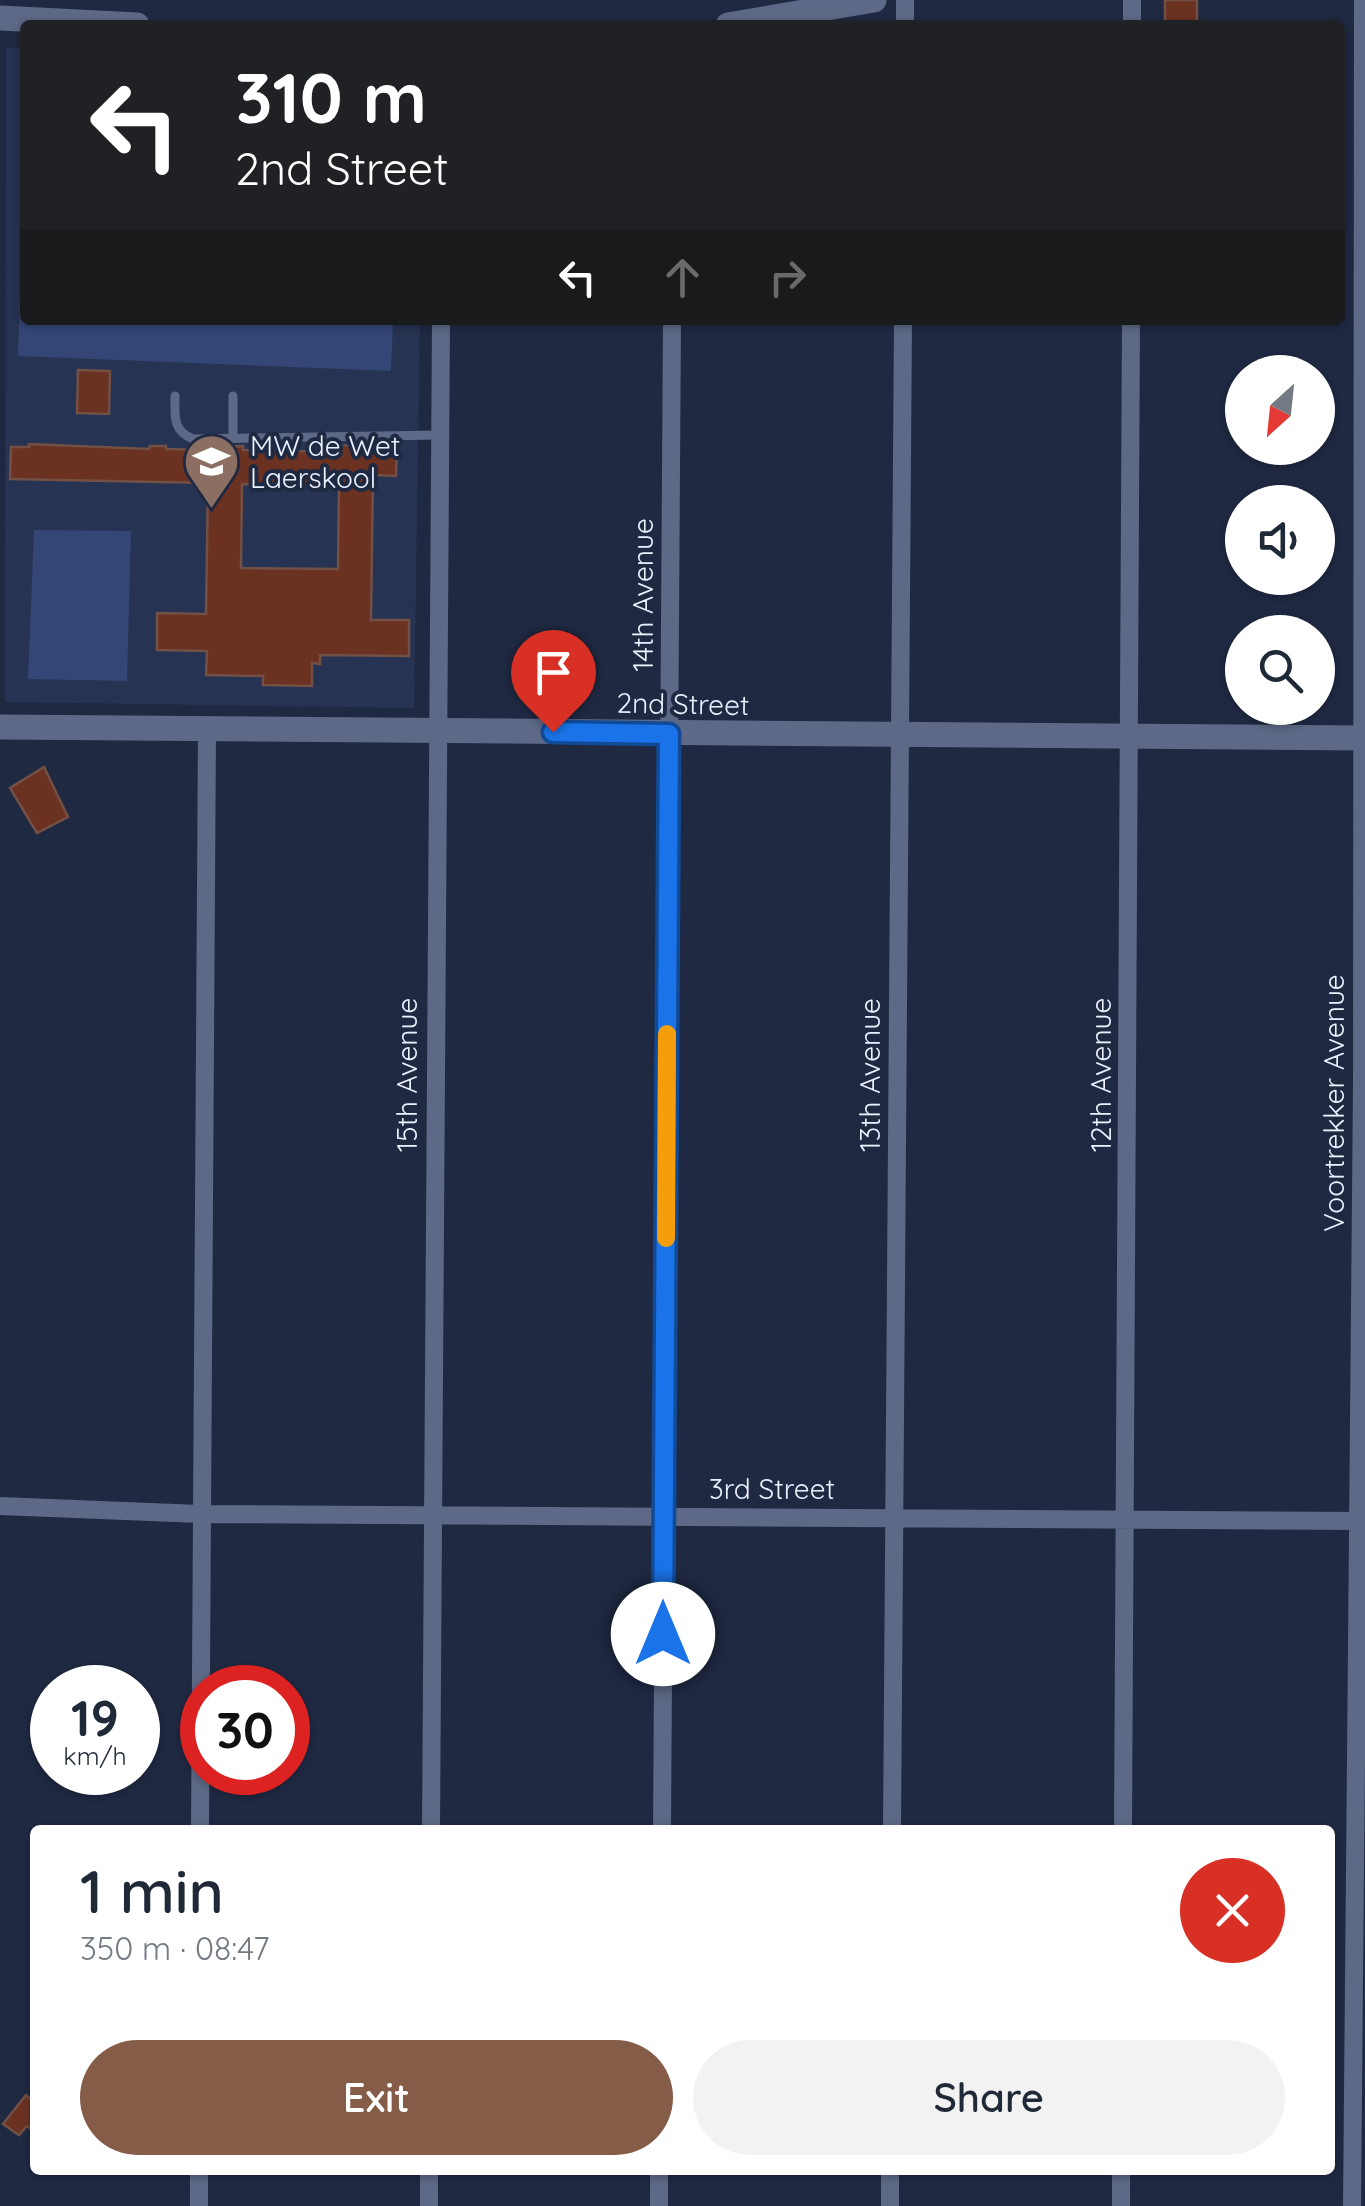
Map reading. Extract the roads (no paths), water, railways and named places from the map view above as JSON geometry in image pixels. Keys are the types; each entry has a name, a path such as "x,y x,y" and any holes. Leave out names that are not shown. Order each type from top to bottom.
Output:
{"main road":[{"path":"757,20 874,0"},
{"path":"0,18 39,20"},
{"name":"2nd Street","path":"0,727 1363,738"}],"street":[{"name":"Voortrekker Avenue","path":"1352,2206 1362,1521 1363,0"},
{"name":"15th Avenue","path":"431,1825 441,325"},
{"name":"14th Avenue","path":"662,1825 672,325"},
{"name":"13th Avenue","path":"892,1825 903,325"},
{"name":"12th Avenue","path":"1123,1825 1132,325"},
{"path":"200,1825 206,729"},
{"name":"3rd Street","path":"0,1506 200,1514 1362,1521"},
{"path":"199,2175 199,2206"},
{"path":"428,2206 429,2175"},
{"path":"659,2175 659,2206"},
{"path":"890,2175 890,2206"},
{"path":"1121,2175 1121,2206"}],"lane":[{"path":"175,396 176,425 183,435 204,440 440,435"},
{"path":"233,396 233,438"}],"place":[{"name":"MW de Wet Laerskool","path":"211,511"}]}
